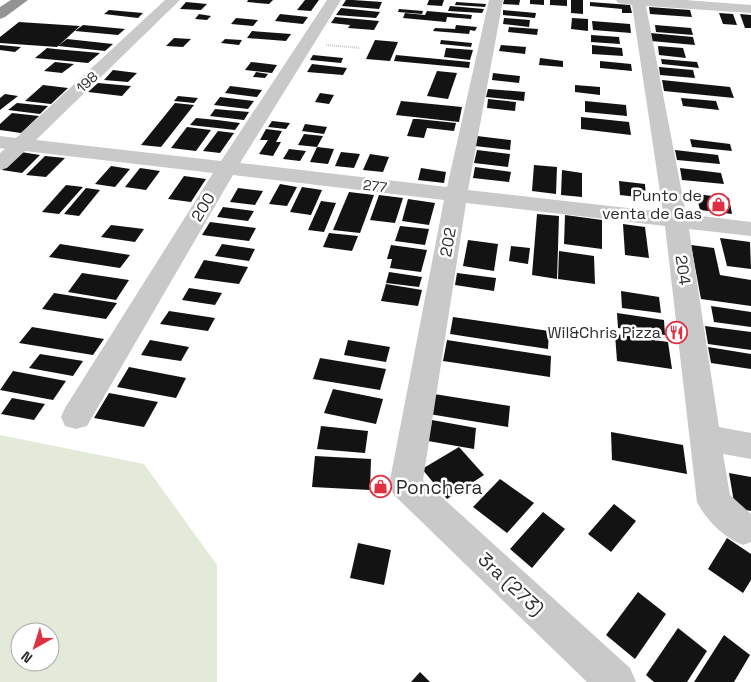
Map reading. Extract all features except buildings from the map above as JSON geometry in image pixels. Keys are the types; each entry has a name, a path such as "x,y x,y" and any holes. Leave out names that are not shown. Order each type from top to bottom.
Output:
{"highway":[{"path":"0,14 20,0"}],"street":[{"name":"198","path":"0,164 10,143 173,0"},
{"name":"200","path":"76,417 226,169 334,0"},
{"name":"202","path":"406,485 456,196 496,0"},
{"path":"632,1 751,9"},
{"name":"204","path":"632,1 676,220 714,502 743,529"},
{"name":"277","path":"10,143 751,229"},
{"path":"706,438 751,446"},
{"name":"3ra (273)","path":"406,485 616,682"}],"path":[{"path":"307,43 360,48"}],"green space":[{"path":"0,435 144,464 217,565 217,682 0,682"}],"place":[{"name":"Punto de venta de Gas","path":"718,204"},
{"name":"Wil&Chris Pizza","path":"677,332"},
{"name":"Ponchera","path":"380,487"}]}
